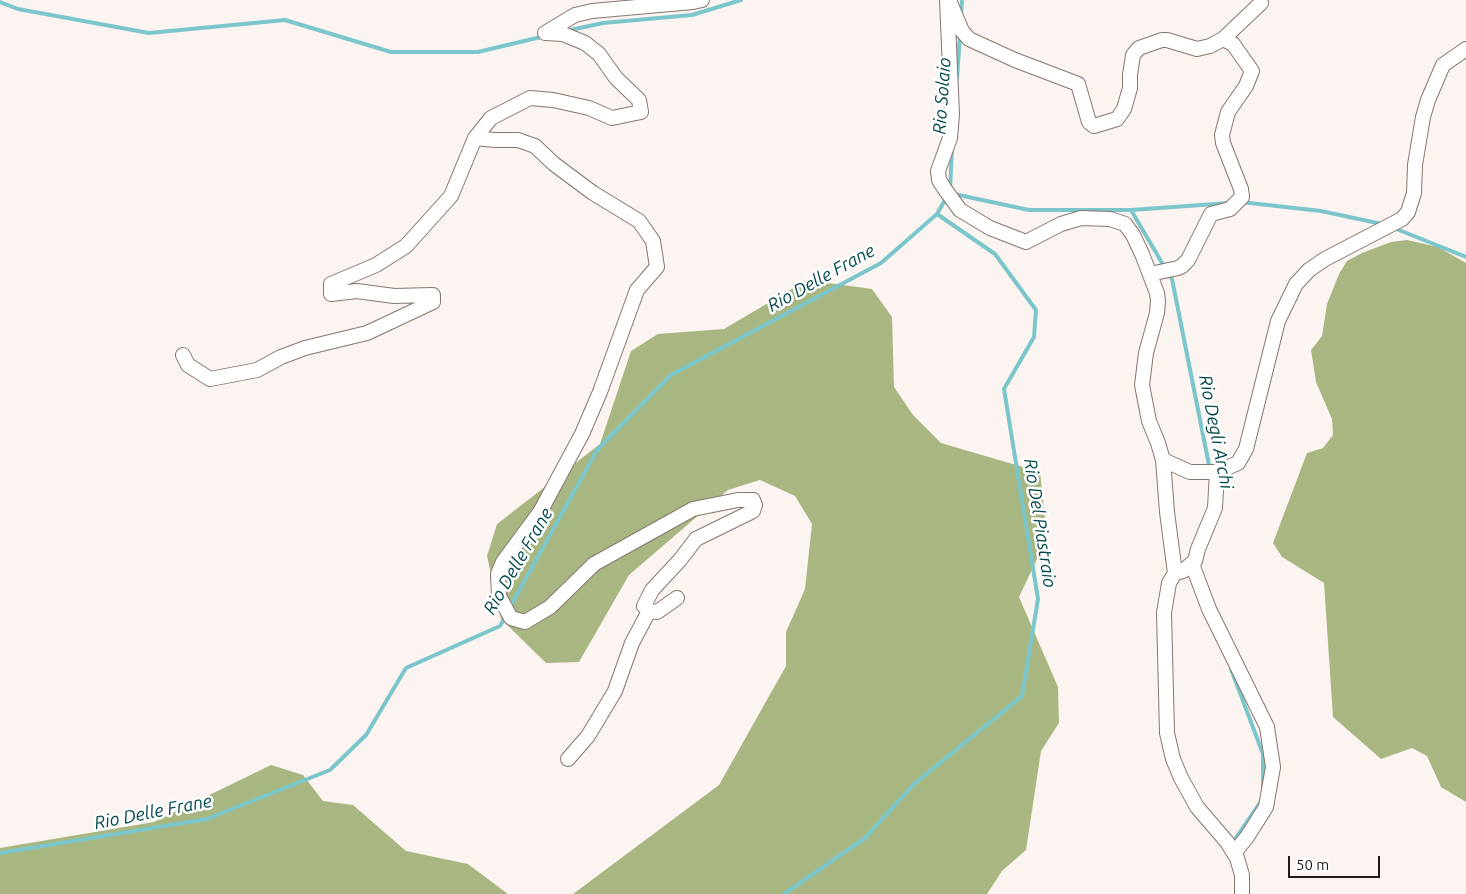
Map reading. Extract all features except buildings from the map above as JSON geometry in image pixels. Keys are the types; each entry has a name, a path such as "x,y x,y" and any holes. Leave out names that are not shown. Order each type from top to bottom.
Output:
{"street":[{"path":"182,355 188,365 210,379 256,370 281,357 305,348 367,333 433,302 433,294 394,296 357,291 330,294 331,284 376,266 406,246 451,196 475,138 491,118 530,98 553,100 588,108 612,118 641,112 640,100 616,78 599,54 585,43 563,34 545,33 575,15 592,11 702,0"},
{"path":"948,0 962,31 969,39 1030,66 1078,84 1089,122 1094,126 1117,119 1124,108 1130,88 1130,75 1134,55 1139,48 1152,42 1167,40 1200,49 1210,46 1223,39 1261,3"},
{"path":"948,0 952,114 950,138 938,171 939,180 960,210 990,228 1026,242 1061,224 1081,218 1110,219 1125,224 1133,235 1150,274 1158,301 1157,313 1143,367 1142,385 1149,422 1158,443 1162,460 1175,573 1169,583 1164,613 1167,734 1180,778 1197,807 1234,853 1242,875 1242,894"},
{"path":"1150,274 1182,266 1188,260 1211,214 1230,209 1242,197 1241,189 1223,143 1222,135 1228,112 1246,86 1252,71 1233,44 1223,39"},
{"path":"1162,460 1190,472 1217,472 1238,463 1246,449 1278,321 1296,284 1314,266 1402,218 1408,212 1414,193 1415,165 1423,117 1428,100 1443,65 1466,49"},
{"path":"475,138 518,140 535,146 554,164 593,193 639,221 653,240 657,267 637,290 600,392 582,434 540,512 503,562 498,574 499,596 511,618 525,622 550,607 594,564 693,509 738,500 753,500 755,505 753,511 696,540 652,590 644,606 649,611 657,612 677,598"},
{"path":"1175,573 1183,570 1195,561 1215,508 1217,472"},
{"path":"1192,564 1209,609 1266,727 1273,767 1266,807 1247,837 1234,853"},
{"path":"568,759 588,736 615,691 632,643 649,611"}],"green space":[{"path":"1407,240 1438,247 1466,263 1466,802 1441,787 1427,756 1412,748 1381,759 1333,717 1324,583 1282,557 1273,543 1307,453 1323,448 1333,435 1332,419 1316,382 1311,350 1322,336 1327,304 1339,274 1347,261 1362,253 1391,242"},
{"path":"807,280 872,289 892,317 894,387 913,415 941,443 1040,472 1047,538 1019,597 1058,687 1059,723 1041,751 1026,850 1002,871 987,894 573,894 719,785 786,666 786,632 805,589 812,524 795,496 760,480 728,490 629,575 579,662 546,663 501,619 487,556 497,524 600,444 631,351 658,334 724,329"},
{"path":"271,765 303,775 323,801 353,805 406,851 468,864 508,894 0,894 0,848 154,822"}],"waterway":[{"path":"566,31 603,23 692,15 741,0"},
{"name":"Rio Solaio","path":"961,15 962,0"},
{"path":"0,2 18,9 149,33 285,20 391,52 478,52 545,36"},
{"name":"Rio Solaio","path":"957,78 960,35"},
{"name":"Rio Solaio","path":"950,190 952,149"},
{"name":"Rio Degli Archi","path":"954,194 1029,210 1131,210 1165,268"},
{"name":"Rio Delle Frane","path":"510,607 597,450 671,375 881,263 937,214 946,198"},
{"path":"1241,202 1321,211 1382,224"},
{"path":"1131,210 1229,203"},
{"name":"Rio Del Piastraio","path":"784,894 865,838 914,784 1022,696 1038,599 1004,389 1034,337 1036,310 995,254 937,214"},
{"path":"1394,228 1466,257"},
{"name":"Rio Degli Archi","path":"1169,274 1172,279 1210,470"},
{"name":"Rio Delle Frane","path":"0,853 207,819 330,770 366,735 406,668 500,626 506,616"},
{"name":"Rio Degli Archi","path":"1231,669 1263,754 1263,791"},
{"name":"Rio Degli Archi","path":"1236,843 1236,838 1262,800"}]}
